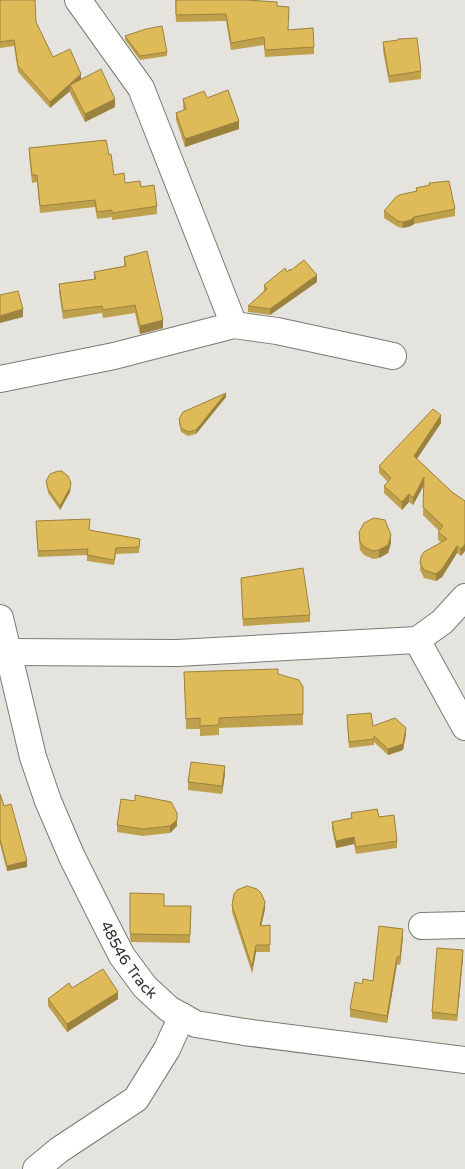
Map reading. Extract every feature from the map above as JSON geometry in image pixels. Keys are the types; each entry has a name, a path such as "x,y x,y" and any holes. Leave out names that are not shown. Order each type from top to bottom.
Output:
{"street":[{"path":"78,0 141,88 234,325"},
{"path":"0,379 114,356 234,325 277,331 393,356"},
{"path":"3,634 177,653 418,640 442,622 465,597"},
{"name":"48546 Track","path":"3,634 33,757 48,802 72,858 122,956 145,987 169,1009 196,1024 244,1032 465,1060"},
{"path":"418,640 465,726"},
{"path":"422,926 465,925"},
{"path":"36,1169 59,1150 136,1099 166,1049 182,1016"}],"building":[{"path":"0,0 35,0 36,22 53,57 70,49 81,74 50,102 18,66 14,40 0,42"},
{"path":"176,0 277,2 277,6 289,7 288,30 313,28 314,47 265,50 264,37 231,43 226,14 176,15"},
{"path":"162,26 167,52 140,56 125,36 146,29"},
{"path":"417,38 421,71 389,76 383,42"},
{"path":"101,69 115,99 85,114 70,85"},
{"path":"228,90 239,121 185,139 176,113 186,109 183,99 204,91 207,98"},
{"path":"106,140 109,155 111,154 114,175 124,173 125,183 140,181 141,187 154,185 157,206 112,213 112,210 97,212 95,200 40,206 37,175 32,175 29,148"},
{"path":"449,181 455,209 414,217 403,222 398,221 384,211 399,195 417,191 416,188 430,185 429,183"},
{"path":"147,251 163,320 140,326 135,305 103,310 102,306 63,311 59,284 96,279 94,272 126,266 124,257"},
{"path":"304,260 317,275 270,309 248,306 267,289 264,285 285,268 287,272 290,269 290,271"},
{"path":"18,291 23,309 0,316 0,295"},
{"path":"226,393 196,430 188,432 181,428 179,419 183,412"},
{"path":"433,409 441,415 414,456 452,492 465,501 465,544 461,549 457,546 442,569 436,574 424,570 420,563 421,557 424,552 447,539 438,532 443,526 423,507 424,477 413,498 409,494 402,502 384,486 391,478 379,466"},
{"path":"62,471 68,476 71,483 60,506 48,489 46,481 50,474"},
{"path":"374,518 385,520 391,535 388,545 373,551 364,547 360,542 359,532 364,523"},
{"path":"90,519 89,530 140,539 139,547 116,548 114,560 87,555 88,549 38,551 36,521"},
{"path":"303,568 310,615 243,619 241,578"},
{"path":"278,669 278,674 299,680 303,687 303,714 219,718 219,725 200,726 200,718 186,719 184,672"},
{"path":"371,713 373,726 395,718 406,728 403,744 388,749 374,736 374,739 349,742 347,715"},
{"path":"191,762 225,766 222,786 188,782"},
{"path":"0,794 4,806 11,804 27,861 7,866 0,839"},
{"path":"135,795 171,802 177,813 177,820 170,826 143,829 117,825 121,799 135,801"},
{"path":"377,809 379,817 394,815 397,841 356,847 354,837 336,841 332,822 352,818 351,813"},
{"path":"247,886 257,889 265,902 260,926 270,925 270,945 256,945 252,967 232,905 234,894 237,890"},
{"path":"130,893 164,894 164,906 191,906 190,935 131,934"},
{"path":"379,926 403,929 400,957 397,957 387,1016 350,1009 355,982 362,984 363,979 373,981"},
{"path":"437,948 463,950 457,1015 432,1012"},
{"path":"103,969 118,992 67,1024 48,999 69,983 72,988"}]}
